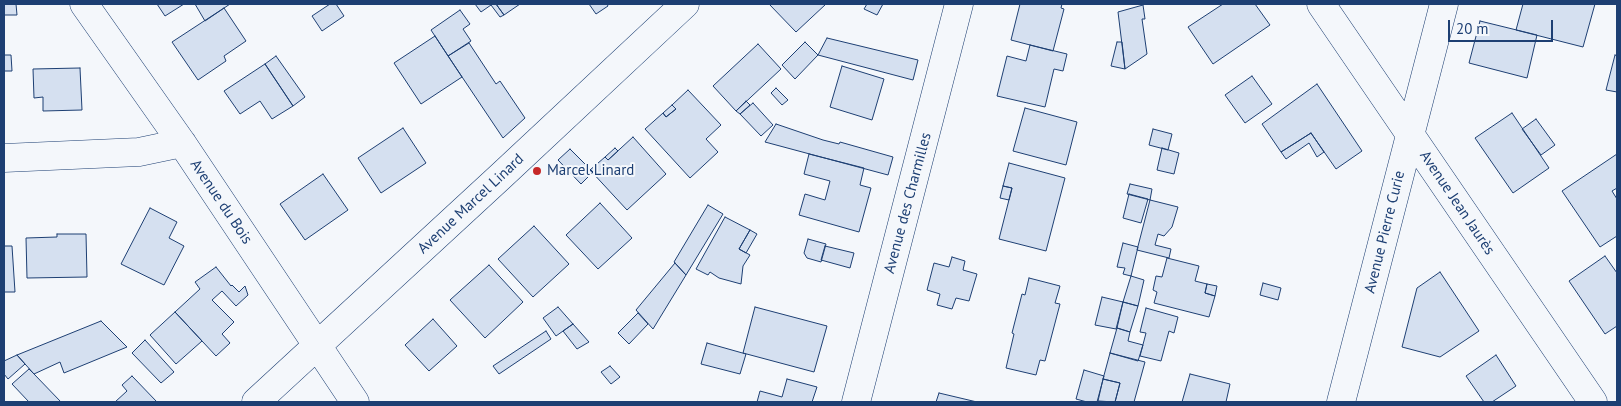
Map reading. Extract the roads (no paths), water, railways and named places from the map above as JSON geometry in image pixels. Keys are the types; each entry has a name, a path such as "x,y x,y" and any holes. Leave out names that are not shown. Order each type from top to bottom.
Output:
{"street":[{"name":"Avenue du Bois","path":"84,4 182,143 355,402"},
{"name":"Avenue Marcel Linard","path":"256,402 685,4"},
{"name":"Avenue des Charmilles","path":"856,402 959,4"},
{"name":"Avenue Jean Jaurès","path":"1321,4 1593,402"},
{"name":"Avenue Pierre Curie","path":"1341,402 1444,4"},
{"path":"4,158 138,152 182,143"}],"place":[{"name":"Marcel Linard","path":"537,171"}]}
